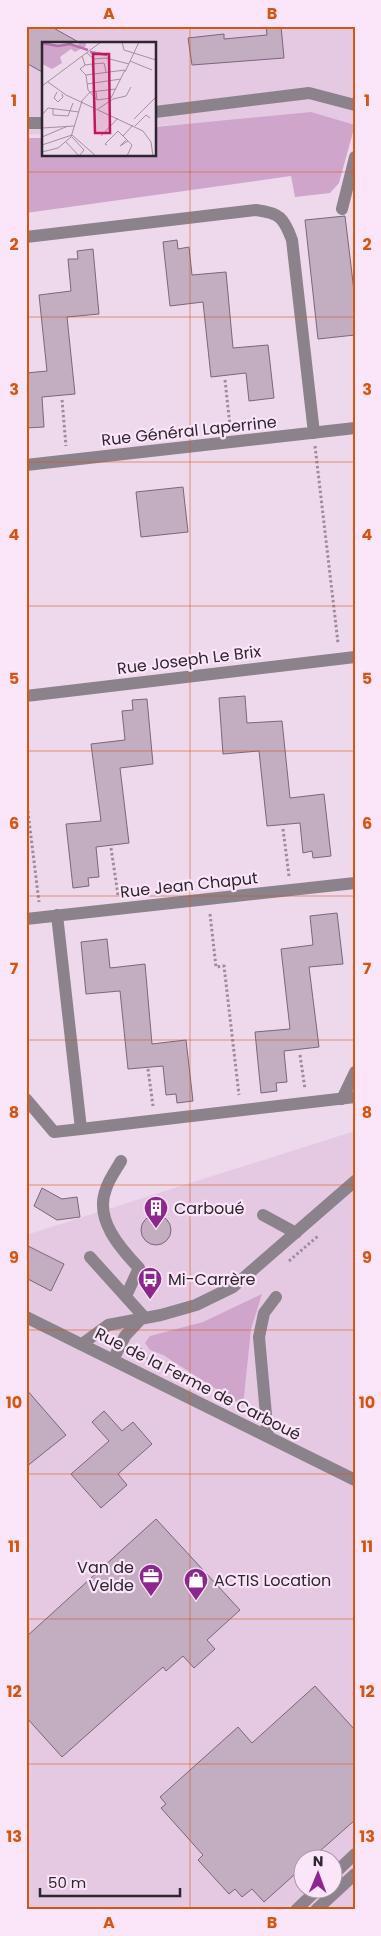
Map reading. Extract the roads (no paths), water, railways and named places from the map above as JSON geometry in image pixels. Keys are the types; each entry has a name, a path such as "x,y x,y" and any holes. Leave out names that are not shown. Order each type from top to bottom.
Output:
{"street":[{"path":"156,112 310,93 355,105"},
{"path":"26,123 42,123"},
{"path":"342,209 355,157"},
{"path":"26,237 256,210 273,212 279,216 286,222 292,240 314,433"},
{"name":"Rue Général Laperrine","path":"26,466 355,428"},
{"name":"Rue Joseph Le Brix","path":"26,696 355,657"},
{"name":"Rue Jean Chaput","path":"26,919 355,883"},
{"path":"57,915 81,1129"},
{"path":"26,1099 54,1132 348,1098 355,1072"},
{"path":"121,1161 105,1190 103,1211 116,1243 139,1268 126,1296"},
{"path":"82,1344 108,1325 196,1305 233,1287 355,1181"},
{"path":"263,1215 296,1232"},
{"path":"90,1257 126,1296 143,1318"},
{"path":"268,1437 259,1337 264,1312 276,1296"},
{"name":"Rue de la Ferme de Carboué","path":"26,1317 355,1480"},
{"path":"114,1360 125,1336 143,1318"},
{"path":"344,1864 355,1854"},
{"path":"316,1910 355,1874"},
{"path":"296,1910 308,1898"}],"place":[{"name":"Carboué","path":"156,1229"},
{"name":"Mi-Carrère","path":"150,1300"},
{"name":"Van de Velde","path":"151,1597"},
{"name":"ACTIS Location","path":"196,1601"}]}
